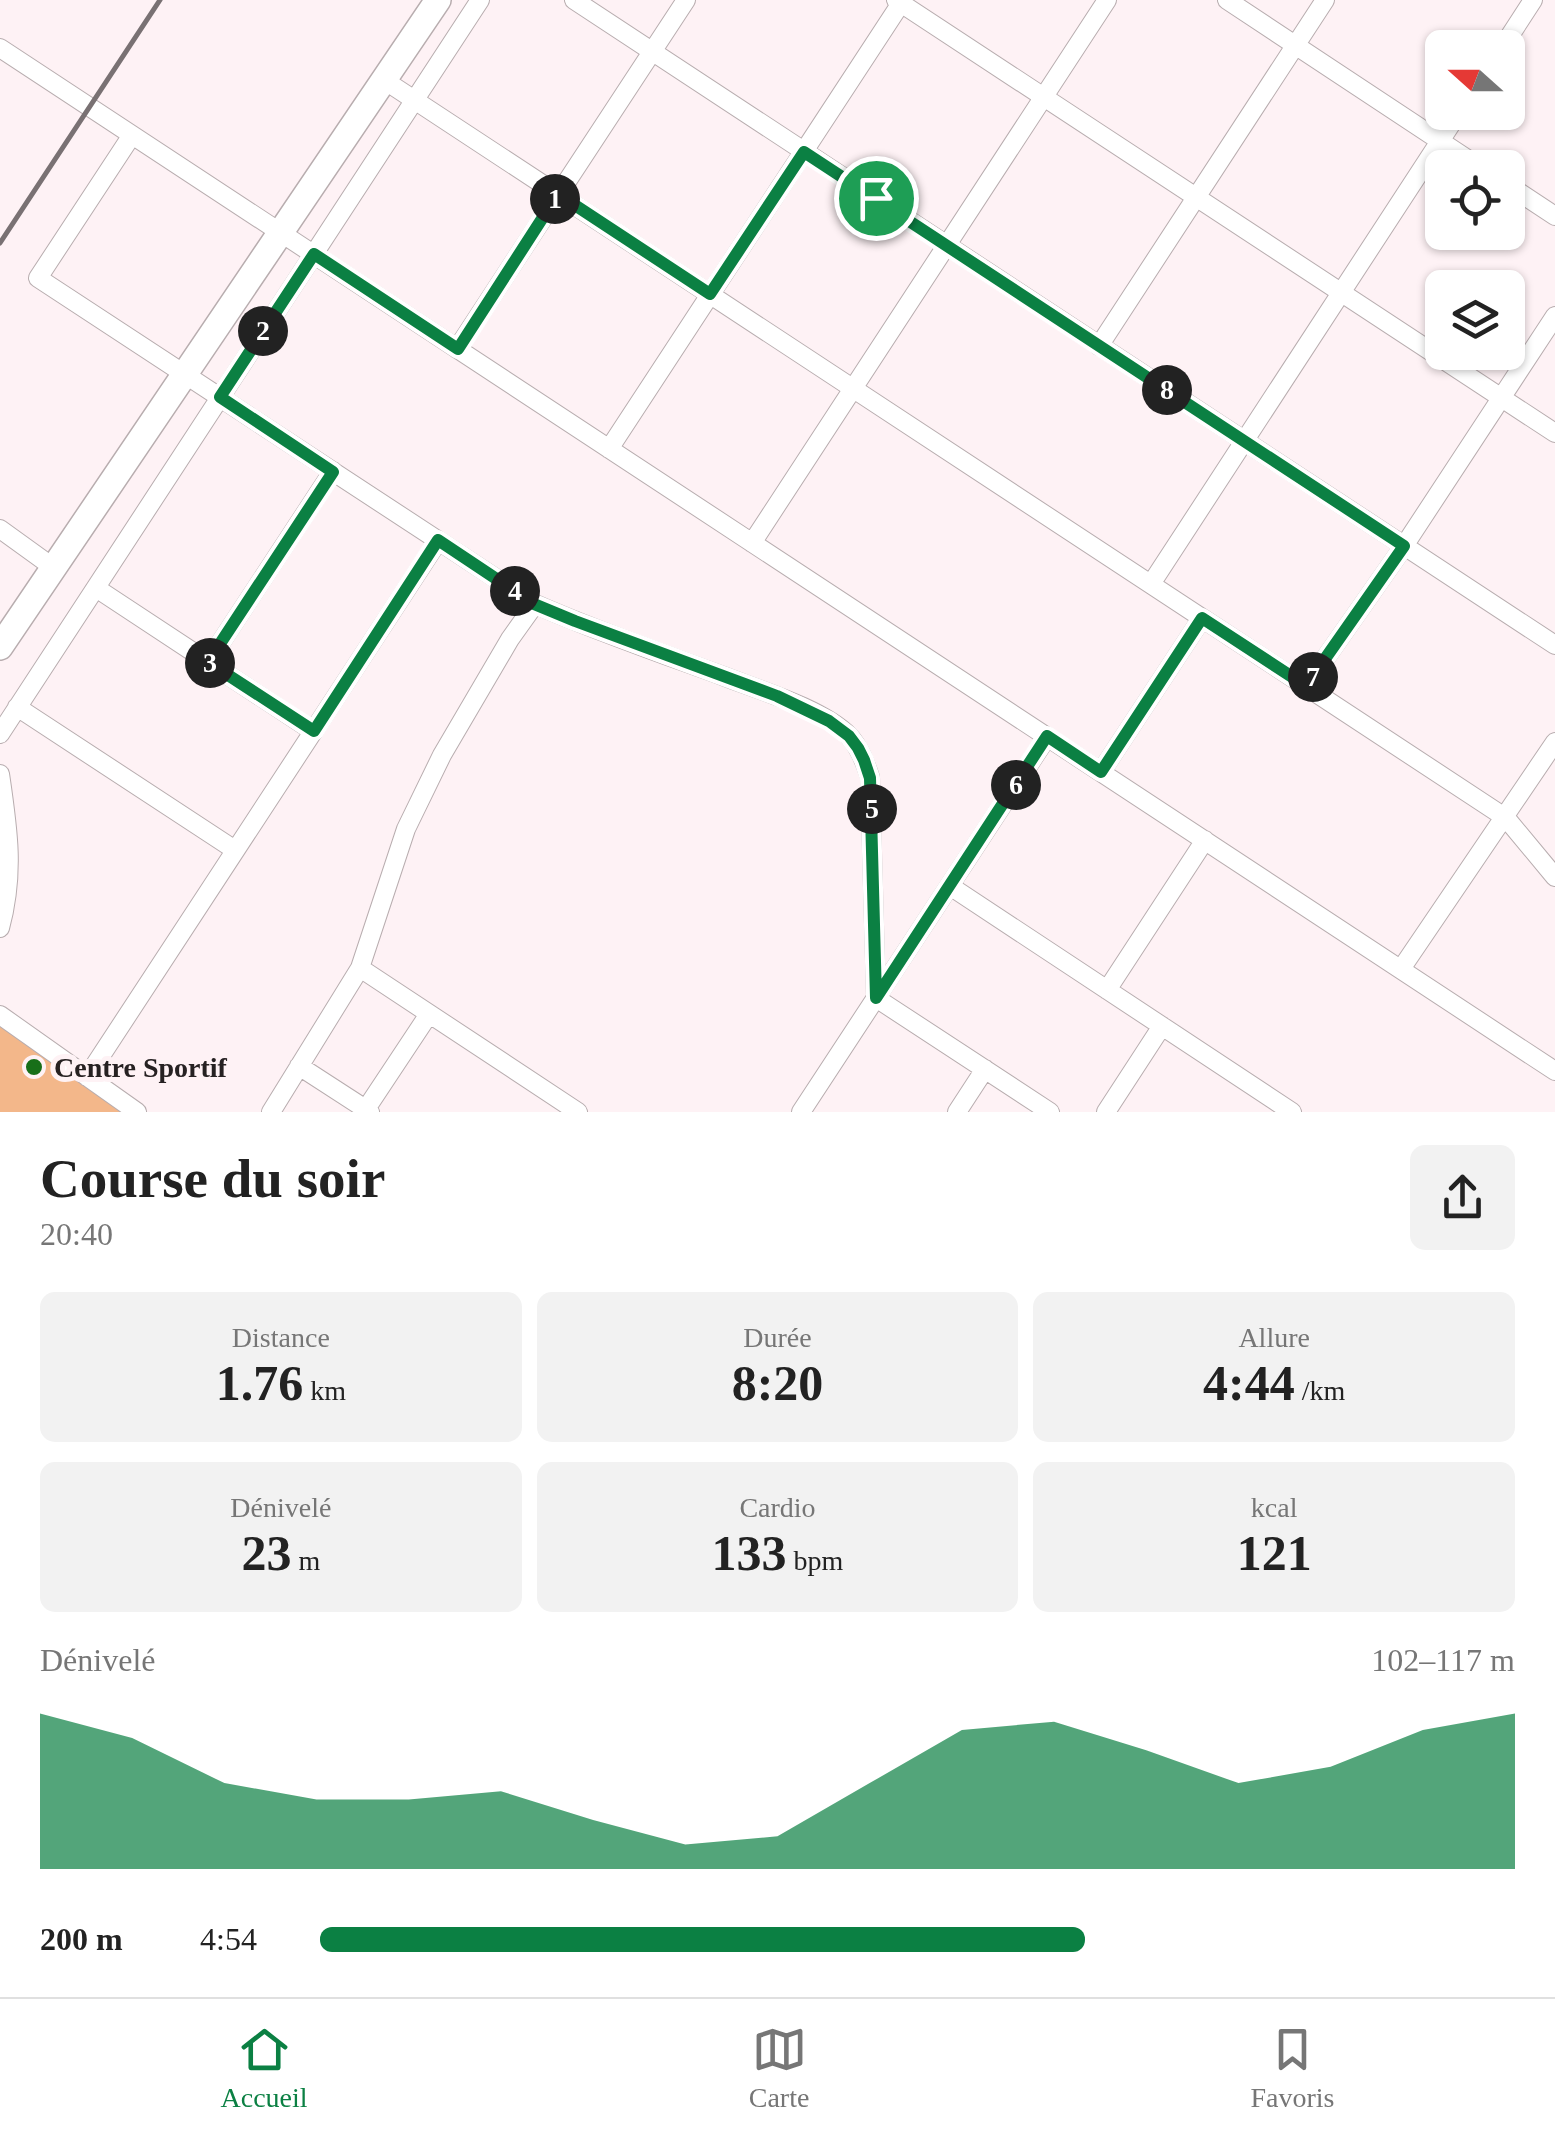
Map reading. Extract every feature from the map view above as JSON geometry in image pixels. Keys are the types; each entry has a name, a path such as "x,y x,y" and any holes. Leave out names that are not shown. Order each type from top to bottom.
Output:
{"main road":[{"path":"0,648 438,0"}],"street":[{"path":"0,734 480,0"},
{"path":"574,0 1555,646"},
{"path":"458,349 686,0"},
{"path":"752,543 1108,0"},
{"path":"1227,0 1455,150"},
{"path":"1099,346 1325,0"},
{"path":"1514,30 1533,0"},
{"path":"609,449 900,1 1555,434"},
{"path":"0,48 1555,1071"},
{"path":"384,80 1506,818 1555,877"},
{"path":"1151,584 1448,130"},
{"path":"132,135 38,278 534,604 777,696 829,721 849,736 864,760 871,792 876,998"},
{"path":"1525,196 1555,216"},
{"path":"1306,686 1404,546 1555,316"},
{"path":"208,662 333,472"},
{"path":"0,529 54,568"},
{"path":"87,1077 438,540"},
{"path":"96,588 314,731"},
{"path":"271,1112 360,968 406,829 442,754 534,604"},
{"path":"1101,772 1202,618"},
{"path":"17,707 235,850"},
{"path":"807,1110 1047,736"},
{"path":"1401,969 1555,742"},
{"path":"0,774 10,841 0,928"},
{"path":"1107,990 1204,840"},
{"path":"950,886 1162,1026 1271,1106 1292,1112"},
{"path":"360,968 578,1112"},
{"path":"876,998 1050,1112"},
{"path":"300,1066 368,1111 428,1014"},
{"path":"0,1015 137,1112"},
{"path":"1106,1112 1162,1026"},
{"path":"957,1112 985,1070"}],"shaded area":[{"name":"Centre Sportif","path":"0,1022 138,1112 0,1112"}],"railway":[{"path":"0,243 160,0"}],"place":[{"name":"Centre Sportif","path":"34,1067"}],"route":[{"path":"804,152 876,198 1404,546 1306,686 1202,618 1101,772 1047,736 876,998 870,778 858,748 829,721 777,696 534,604 438,540 314,731 208,662 333,472 220,397 314,254 458,349 558,194 710,294 804,152"}]}
